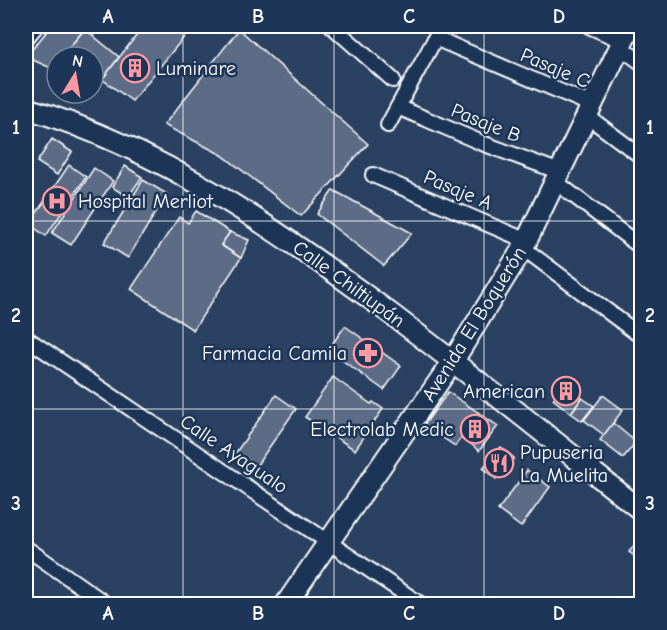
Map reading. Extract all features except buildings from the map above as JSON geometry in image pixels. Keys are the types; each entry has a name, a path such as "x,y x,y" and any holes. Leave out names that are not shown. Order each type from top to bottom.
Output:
{"main road":[{"name":"Avenida El Boquerón","path":"286,604 453,361 525,245 624,38"},
{"name":"Calle Chiltiupán","path":"26,108 64,120 136,150 238,207 333,271 453,361 642,510"}],"street":[{"path":"26,38 36,26"},
{"path":"332,26 393,80"},
{"path":"589,26 624,38 642,63"},
{"path":"388,125 439,32"},
{"name":"Pasaje C","path":"439,32 590,111 642,157"},
{"name":"Pasaje B","path":"398,107 558,177 642,248"},
{"name":"Pasaje A","path":"373,175 525,245 642,337"},
{"name":"Calle Ayagualo","path":"26,338 330,541 420,604"},
{"path":"26,548 106,604"}],"place":[{"name":"Luminare","path":"135,68"},
{"name":"Hospital Merliot","path":"57,201"},
{"name":"Farmacia Camila","path":"368,353"},
{"name":"American","path":"566,391"},
{"name":"Electrolab Medic","path":"475,429"},
{"name":"Pupuseria La Muelita","path":"499,463"}]}
